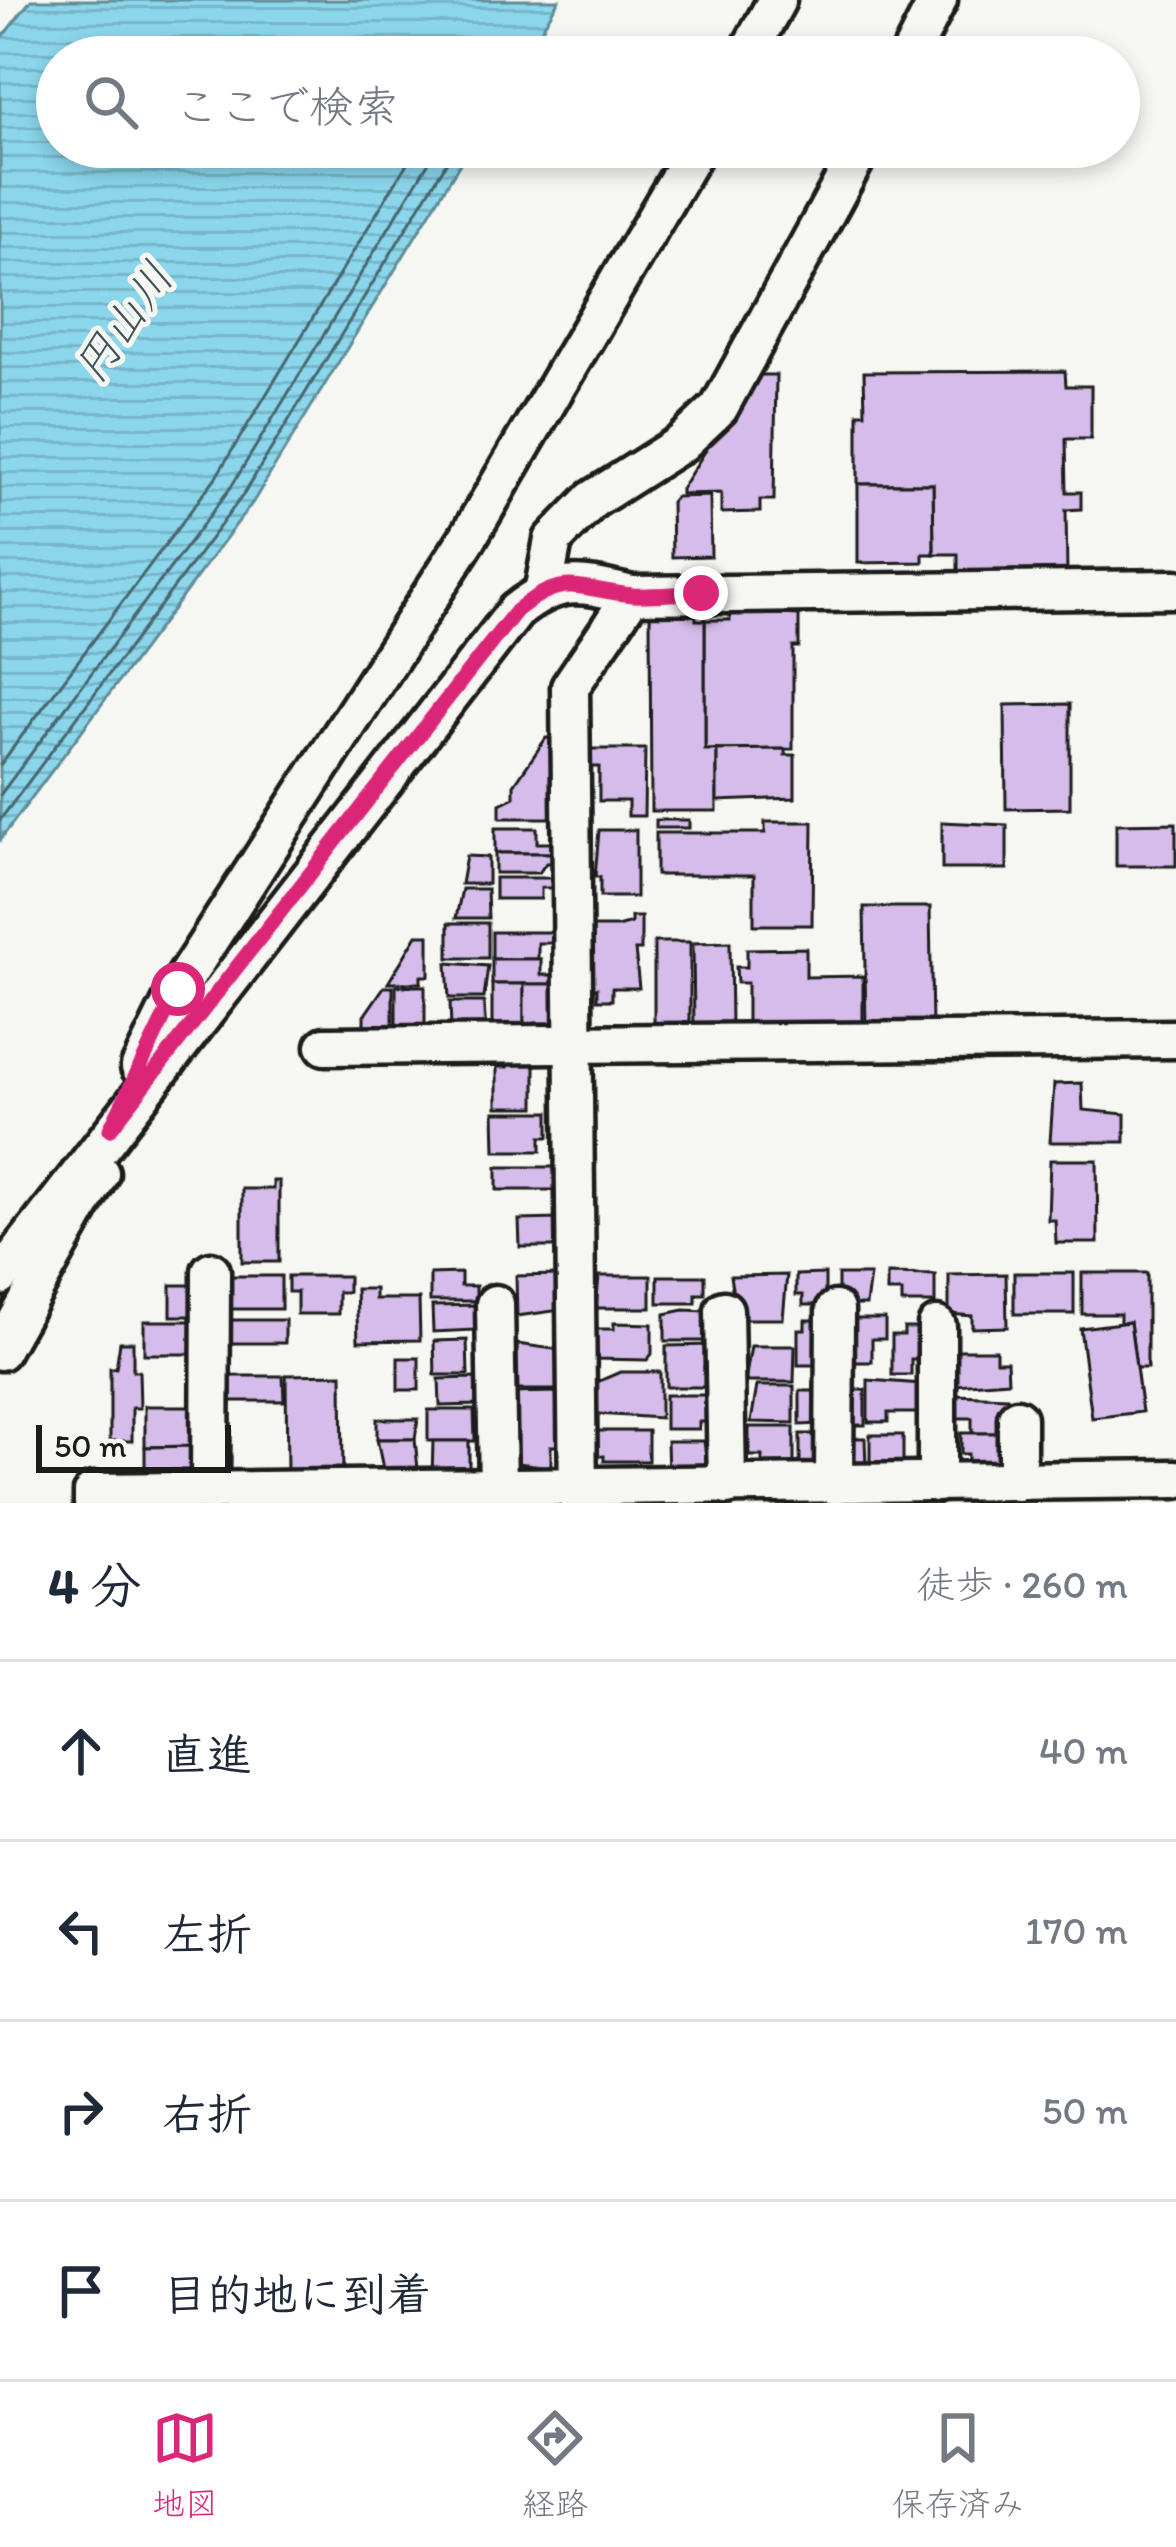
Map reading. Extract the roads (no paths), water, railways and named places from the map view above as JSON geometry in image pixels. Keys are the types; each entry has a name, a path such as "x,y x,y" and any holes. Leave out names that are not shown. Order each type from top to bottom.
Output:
{"street":[{"path":"757,36 777,0"},
{"path":"920,36 938,0"},
{"path":"0,1351 110,1154 110,1129 178,989 466,539 685,168"},
{"path":"544,589 553,540 592,500 682,443 719,408 850,168"},
{"path":"0,1277 110,1129 516,611 544,589 578,583 632,595 1176,589"},
{"path":"578,1495 570,687 632,595"},
{"path":"325,1046 1176,1039"},
{"path":"211,1271 211,1492"},
{"path":"495,1304 498,1490"},
{"path":"724,1310 727,1486"},
{"path":"834,1485 835,1310"},
{"path":"937,1326 938,1483"},
{"path":"1016,1418 1017,1482"},
{"path":"93,1503 93,1492 498,1490 578,1495 727,1486 1176,1480"}],"water":[{"name":"円山川","path":"31,0 559,0 538,36 36,36 36,168 457,168 253,502 0,840 0,40"}]}
